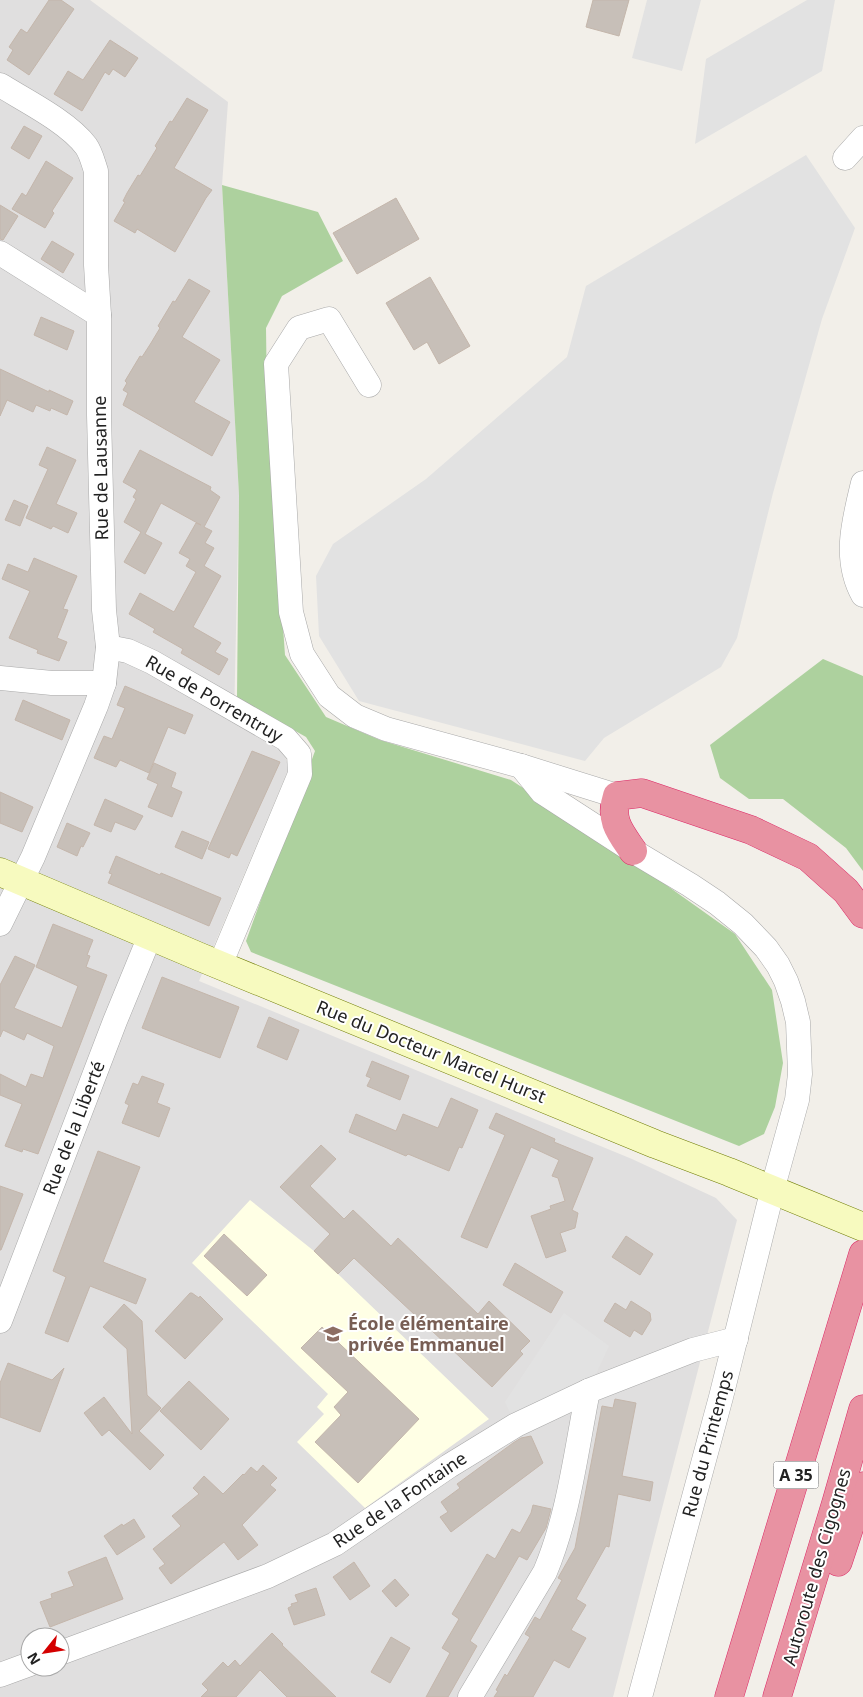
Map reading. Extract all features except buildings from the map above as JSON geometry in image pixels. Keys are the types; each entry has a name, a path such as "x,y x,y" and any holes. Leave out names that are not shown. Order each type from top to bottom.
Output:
{"highway":[{"path":"633,851 614,820 614,806 617,796 642,793 759,834 808,857 846,891 863,914"},
{"name":"A 35","path":"729,1697 863,1254"},
{"name":"Autoroute des Cigognes","path":"777,1697 863,1408"},
{"path":"786,1670 837,1565 863,1486"}],"street":[{"name":"Rue de Lausanne","path":"0,85 66,126 86,146 92,156 96,171 99,415 104,610 108,647 104,683 96,706 33,857 10,877 0,924"},
{"path":"845,158 863,138"},
{"path":"0,253 99,315"},
{"path":"368,385 329,319 299,328 276,364 291,612 302,654 328,696 355,716 386,729 521,766 617,796"},
{"path":"863,483 852,526 852,559 856,583 863,595"},
{"name":"Rue de Porrentruy","path":"108,647 128,651 152,662 286,738 299,754 300,774 220,965"},
{"path":"0,678 52,683 104,683"},
{"name":"Rue du Printemps","path":"521,766 542,792 633,851 690,885 743,924 766,948 786,981 798,1022 800,1074 797,1100 736,1339 640,1697"},
{"name":"Rue du Docteur Marcel Hurst","path":"10,877 646,1140 863,1227"},
{"name":"Rue de la Liberté","path":"0,1321 114,1021 150,936"},
{"name":"Rue de la Fontaine","path":"70,1649 268,1576 301,1561 335,1544 516,1424 588,1391 693,1350 736,1339"},
{"path":"470,1697 545,1572 554,1549 562,1524 588,1391"},
{"path":"0,1675 20,1668"}],"shaded area":[{"path":"0,0 90,0 228,102 222,185 239,495 234,720 282,747 289,768 199,981 632,1159 716,1198 737,1220 613,1697 0,1697"},
{"path":"647,0 701,0 682,71 632,58"},
{"path":"807,0 835,0 822,71 695,144 706,59"},
{"path":"806,155 855,228 822,319 773,493 737,638 721,667 604,738 585,761 359,701 319,636 316,576 333,544 426,479 567,357 586,286"},
{"name":"École élémentaire privée Emmanuel","path":"250,1200 314,1251 489,1419 365,1508 297,1442 324,1414 317,1407 328,1394 192,1263"},
{"path":"564,1313 609,1346 588,1391 516,1425 505,1402"}],"green space":[{"path":"222,185 318,212 343,261 282,296 266,328 267,401 285,655 326,717 380,740 511,780 617,850 735,934 772,990 783,1063 775,1107 764,1134 739,1146 251,952 246,941 315,751 306,737 237,698 239,495"},
{"path":"823,659 863,676 863,871 846,848 783,799 749,799 720,778 710,745"}],"place":[{"name":"École élémentaire privée Emmanuel","path":"333,1334"}]}
